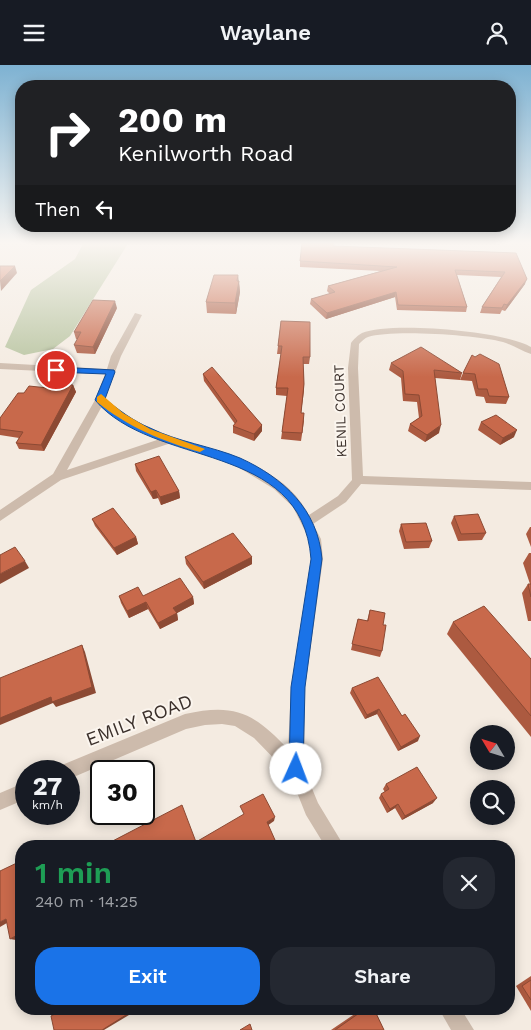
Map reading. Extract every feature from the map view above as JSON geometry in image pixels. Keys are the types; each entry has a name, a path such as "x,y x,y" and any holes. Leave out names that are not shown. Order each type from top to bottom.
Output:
{"street":[{"path":"57,477 100,400 116,356 138,315"},
{"name":"KENIL COURT","path":"307,522 343,498 353,489 358,480 353,353 358,339 364,335 380,332 493,336 513,340 531,351"},
{"path":"0,366 111,372"},
{"path":"100,400 130,422 147,431 237,461 262,474 297,504 307,522 315,539 316,559 298,687 296,769 315,815 331,840"},
{"path":"0,516 57,477 172,439"},
{"name":"KENIL COURT","path":"358,480 531,486"},
{"name":"EMILY ROAD","path":"80,766 185,722 205,716 224,715 240,719 257,729 296,769"},
{"path":"0,802 15,795"},
{"path":"453,1015 464,1030"}],"green space":[{"path":"35,287 101,287 70,336 53,349 24,355 5,347 31,290"}],"building":[{"path":"210,287 238,287 235,303 206,302"},
{"path":"329,287 461,287 467,307 398,305 396,292 327,313 311,299 335,292"},
{"path":"495,287 521,287 507,305 504,304 502,308 482,307"},
{"path":"93,300 115,301 93,347 74,345 81,332 74,332"},
{"path":"281,321 310,322 310,357 303,357 304,384 301,413 304,413 302,433 282,432 288,388 276,388 282,346 278,346"},
{"path":"421,347 462,373 434,370 441,425 427,435 410,424 422,416 419,395 405,394 403,371 391,363"},
{"path":"480,354 499,364 509,397 489,396 487,389 478,389 475,374 463,373 472,355 475,357"},
{"path":"212,367 262,425 254,434 233,426 237,421 203,374"},
{"path":"51,383 73,385 41,445 16,443 23,432 0,429 0,418 18,393 24,393 29,386 48,388"},
{"path":"496,415 517,430 503,438 481,422"},
{"path":"159,456 179,491 160,497 156,490 151,492 135,464"},
{"path":"113,508 136,537 114,548 92,519"},
{"path":"478,514 486,533 461,534 454,516"},
{"path":"426,523 432,541 406,542 401,524"},
{"path":"233,533 252,557 203,582 185,557"},
{"path":"15,547 25,561 0,574 0,555"},
{"path":"180,578 193,597 173,608 177,613 158,623 146,602 127,611 119,596 138,587 143,596"},
{"path":"528,584 531,584 531,597"},
{"path":"484,606 531,659 531,716 453,622"},
{"path":"370,610 385,613 383,625 386,625 382,651 352,644 358,619 368,621"},
{"path":"82,645 92,687 52,702 51,697 0,718 0,678"},
{"path":"378,677 402,716 405,714 420,736 401,747 379,709 367,715 352,688"},
{"path":"417,767 437,798 405,816 398,804 390,809 381,794 389,789 386,784"},
{"path":"263,794 275,817 267,822 275,840 199,840 244,814 240,806"},
{"path":"182,805 195,840 115,840 143,825 155,825 155,819"},
{"path":"15,864 15,936 10,939 6,919 0,922 0,871"},
{"path":"531,980 531,1000 522,986"},
{"path":"126,1015 102,1030 54,1030 51,1016"},
{"path":"356,1015 377,1015 384,1030 335,1030"},
{"path":"250,1024 252,1030 240,1030"}],"slow traffic":[{"path":"101,397 100,400 119,415 147,431 200,449"}],"route":[{"path":"56,370 111,372 100,400 119,415 147,431 237,461 262,474 297,504 315,539 316,559 298,687 296,769"}]}
